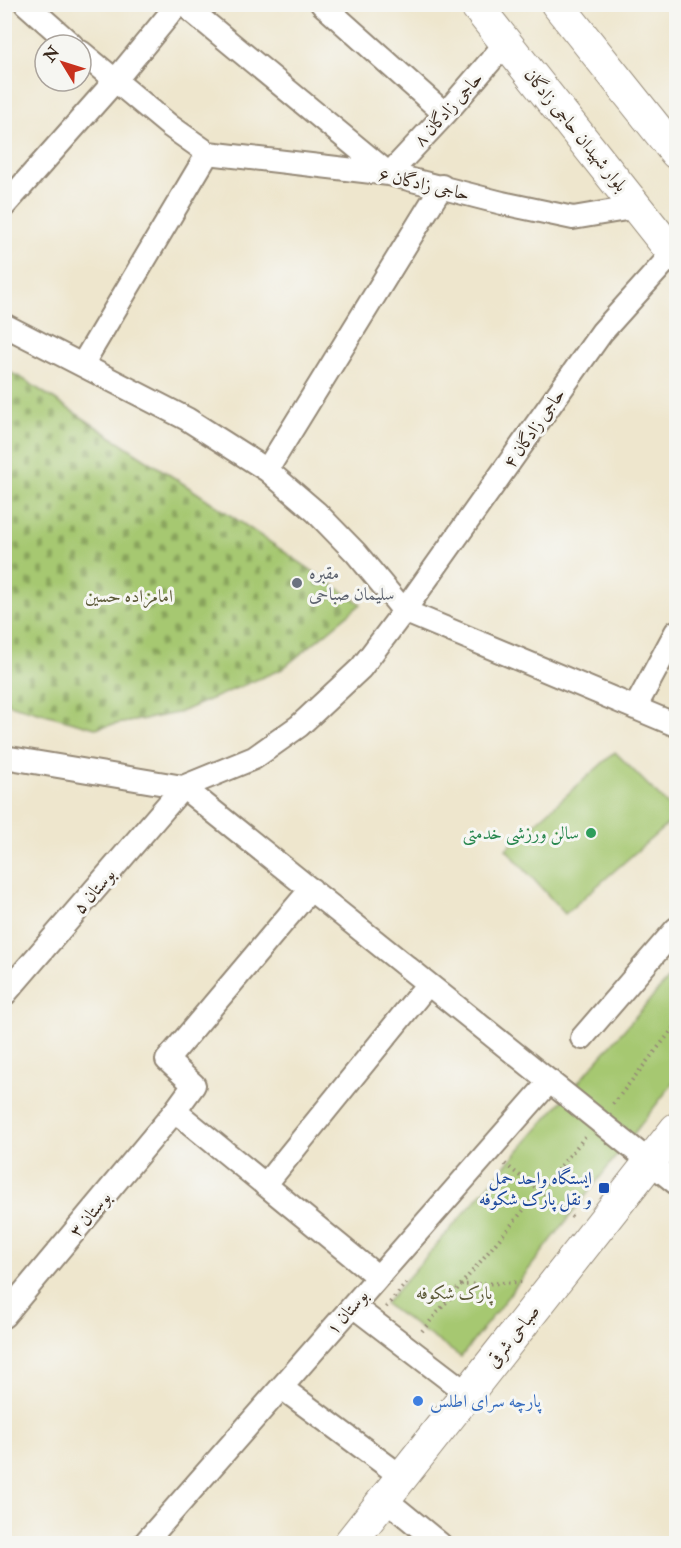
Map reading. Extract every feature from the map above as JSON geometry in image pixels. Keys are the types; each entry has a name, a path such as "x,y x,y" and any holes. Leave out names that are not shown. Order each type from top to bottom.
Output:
{"main road":[{"name":"بلوار شهیدان حاجی زادگان","path":"475,4 675,255"},
{"path":"557,4 676,153"},
{"name":"صباحی شرقی","path":"349,1544 676,1129"}],"street":[{"path":"26,4 59,33"},
{"path":"4,207 114,82 178,4"},
{"path":"183,4 389,174"},
{"path":"322,4 445,114"},
{"name":"حاجی زادگان ۸","path":"389,174 507,44"},
{"path":"82,365 208,153 170,126 93,63"},
{"name":"حاجی زادگان ۶","path":"208,153 389,174 502,203 573,218 638,207"},
{"path":"267,470 442,186"},
{"name":"حاجی زادگان ۴","path":"183,787 254,758 299,726 361,668 602,332 675,255"},
{"path":"4,325 187,419 267,470 316,512 356,553 404,611 676,725"},
{"path":"635,708 676,632"},
{"path":"4,756 183,787 676,1183"},
{"name":"بوستان ۵","path":"4,994 183,787"},
{"name":"بوستان ۳","path":"4,1316 194,1086 167,1060 311,889"},
{"path":"582,1038 676,929"},
{"path":"265,1185 428,984"},
{"name":"بوستان ۱","path":"144,1544 550,1081"},
{"path":"175,1111 378,1276"},
{"path":"353,1306 468,1394"},
{"path":"282,1388 393,1488 440,1544"}],"path":[{"path":"408,1348 600,1121 676,1025"},
{"path":"489,1150 594,1234"},
{"path":"460,1285 558,1279"}],"green space":[{"name":"امامزاده حسین","path":"4,370 20,377 202,496 361,604 282,669 178,713 95,728 5,703"},
{"name":"سالن ورزشی خدمتی","path":"615,752 676,813 676,817 565,914 506,849"},
{"name":"پارک شکوفه","path":"676,970 676,1079 461,1357 385,1304"}],"place":[{"name":"مقبره سلیمان صباحی","path":"297,583"},
{"name":"سالن ورزشی خدمتی","path":"591,833"},
{"name":"ایستگاه واحد حمل و نقل پارک شکوفه","path":"604,1188"},
{"name":"پارچه سرای اطلس","path":"418,1401"}]}
